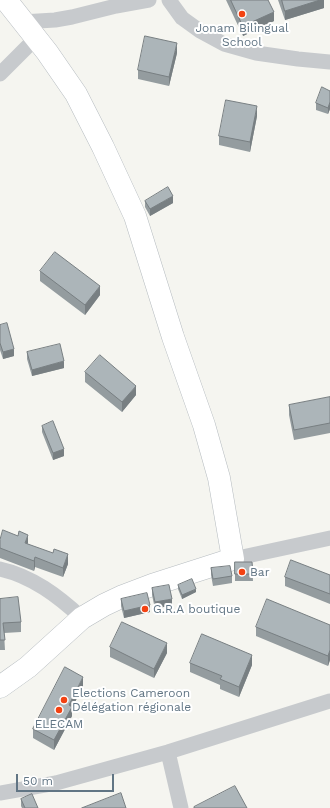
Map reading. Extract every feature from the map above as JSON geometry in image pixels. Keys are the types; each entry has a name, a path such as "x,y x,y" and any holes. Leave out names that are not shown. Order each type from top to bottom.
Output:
{"street":[{"path":"6,0 35,39 47,52 76,94 135,216 218,472 224,499 233,559"},
{"path":"22,22 55,20 149,0"},
{"path":"169,0 182,18 200,31 224,44 263,54 298,60 330,62"},
{"path":"0,74 35,39"},
{"path":"0,687 28,667 82,618 123,596 175,577 233,559 330,538"},
{"path":"0,569 11,571 40,585 63,600 82,618"},
{"path":"0,793 56,783 168,752 330,701"},
{"path":"168,752 181,808"}],"building":[{"path":"231,0 268,0 274,12 243,26"},
{"path":"282,0 320,0 285,11"},
{"path":"145,36 177,43 169,77 138,70"},
{"path":"322,87 330,91 330,102 328,108 316,103"},
{"path":"226,100 257,106 250,142 219,136"},
{"path":"168,187 173,196 150,209 145,201"},
{"path":"55,252 100,286 85,305 40,271"},
{"path":"7,323 14,349 3,352 0,343 0,325"},
{"path":"60,344 64,361 32,370 27,352"},
{"path":"100,355 136,386 122,402 85,372"},
{"path":"330,397 330,423 294,430 289,405"},
{"path":"53,421 64,449 53,453 42,426"},
{"path":"3,530 18,536 19,531 28,535 25,543 53,553 54,549 68,554 63,568 35,557 34,561 0,548 0,540"},
{"path":"291,560 330,575 330,594 285,577"},
{"path":"235,562 252,562 253,574 235,574"},
{"path":"230,566 232,576 213,579 211,568"},
{"path":"192,579 196,589 182,595 178,585"},
{"path":"169,585 172,599 155,602 152,588"},
{"path":"147,593 150,605 124,611 121,599"},
{"path":"18,597 21,622 3,623 5,640 0,640 0,599"},
{"path":"267,599 330,625 330,650 328,656 256,627"},
{"path":"122,622 167,643 154,669 110,647"},
{"path":"202,634 252,655 239,687 220,679 222,676 190,663"},
{"name":"Elections Cameroon Délégation régionale","path":"65,667 83,677 69,705 72,707 54,740 33,729"},
{"path":"235,786 247,808 194,808 194,807"},
{"path":"121,793 126,808 82,808"},
{"path":"32,794 38,808 25,808 21,799"}],"place":[{"name":"Jonam Bilingual School","path":"242,14"},
{"name":"Bar","path":"242,572"},
{"name":"G.R.A boutique","path":"145,609"},
{"name":"Elections Cameroon Délégation régionale","path":"64,700"},
{"name":"ELECAM","path":"59,710"}]}
